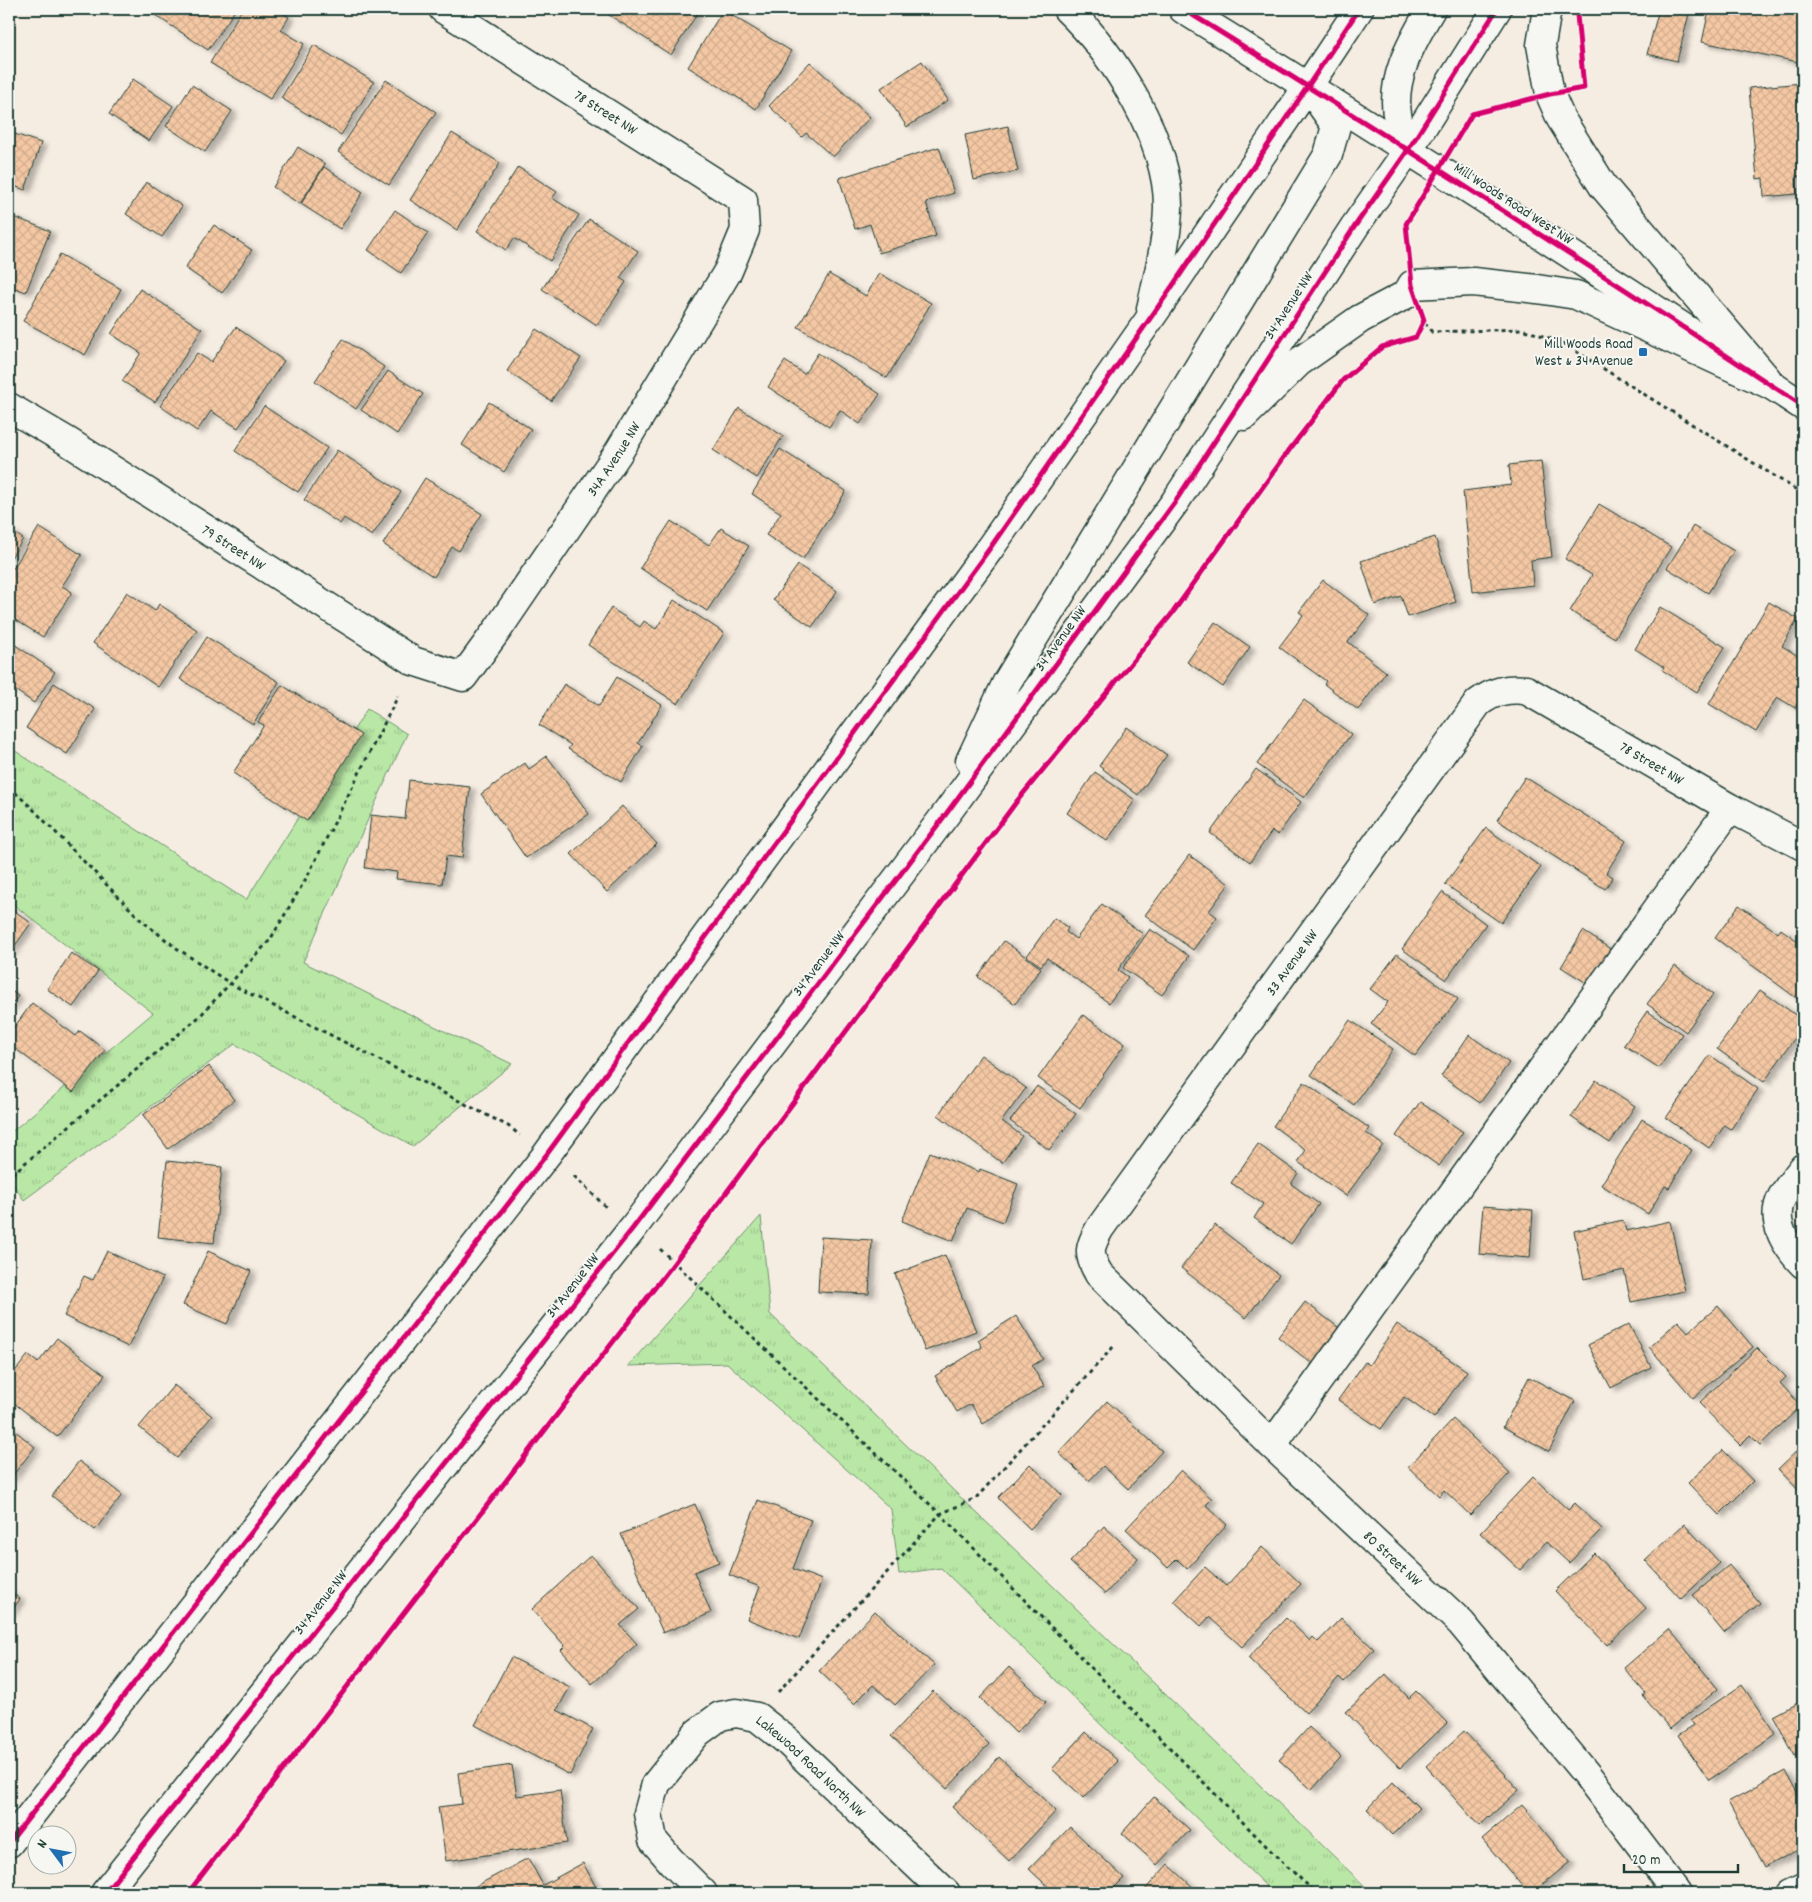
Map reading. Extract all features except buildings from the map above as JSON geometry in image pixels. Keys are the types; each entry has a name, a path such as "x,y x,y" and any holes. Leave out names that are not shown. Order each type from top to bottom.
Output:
{"main road":[{"name":"78 Street NW","path":"443,9 743,200 745,230"},
{"path":"1067,9 1078,19 1115,65 1142,113 1164,164 1168,206 1165,245 1148,323"},
{"name":"Mill Woods Road West NW","path":"1183,9 1308,86 1624,287 1803,406"},
{"path":"9,1843 547,1154 984,556 1148,323 1359,9"},
{"path":"1408,150 1398,119 1398,76 1414,40 1431,9"},
{"name":"34 Avenue NW","path":"105,1893 633,1228 946,814 1175,502 1355,226 1408,150 1497,9"},
{"path":"1546,9 1541,44 1550,94 1561,119 1604,186 1654,249 1773,386"},
{"path":"946,814 1006,682 1328,155 1336,126 1308,86"},
{"name":"34A Avenue NW","path":"462,677 498,629 618,453 728,271 745,230"},
{"path":"1206,454 1299,362 1360,319 1407,294 1412,285 1473,282 1537,288 1576,295 1773,386"},
{"name":"79 Street NW","path":"9,407 67,441 413,661 462,677"},
{"name":"78 Street NW","path":"1501,690 1526,690 1730,808 1803,846"},
{"name":"33 Avenue NW","path":"1091,1244 1106,1220 1478,703 1501,690"},
{"path":"1272,1444 1730,808"},
{"path":"1803,1168 1781,1198 1777,1217 1783,1239 1803,1264"},
{"name":"80 Street NW","path":"1091,1244 1091,1261 1099,1274 1272,1444 1461,1623 1588,1775 1677,1893"},
{"name":"Lakewood Road North NW","path":"703,1893 653,1840 648,1813 656,1784 697,1732 720,1716 736,1714 756,1717 786,1740 946,1893"},
{"path":"1790,1893 1803,1887"}],"path":[{"path":"1424,320 1432,332 1522,329 1561,342 1803,494"},
{"path":"12,1174 199,1017 270,940 291,906 398,696"},
{"path":"9,787 31,807 141,920 175,947 231,984 508,1126 524,1138"},
{"path":"571,1173 614,1214"},
{"path":"654,1244 940,1514 1263,1844 1316,1893"},
{"path":"774,1696 940,1514 976,1498 1116,1345"}],"green space":[{"path":"367,709 407,734 303,962 512,1064 413,1146 235,1044 24,1200 9,1178 9,1134 153,1013 9,901 9,747 246,900"},
{"path":"761,1216 770,1314 1372,1893 1273,1893 941,1568 899,1574 891,1509 727,1363 628,1366"}],"cycle path":[{"path":"1183,9 1494,205 1803,406"},
{"path":"9,1843 547,1154 990,548 1165,297 1359,9"},
{"path":"105,1893 633,1228 946,814 1175,502 1355,226 1408,150 1497,9"},
{"path":"188,1893 674,1263 1017,801 1171,615 1290,449 1343,380 1382,347 1416,337 1424,320 1412,285 1406,224 1472,114 1550,94 1584,88 1577,15 1579,9"}],"place":[{"name":"Mill Woods Road West & 34 Avenue","path":"1643,352"}]}
